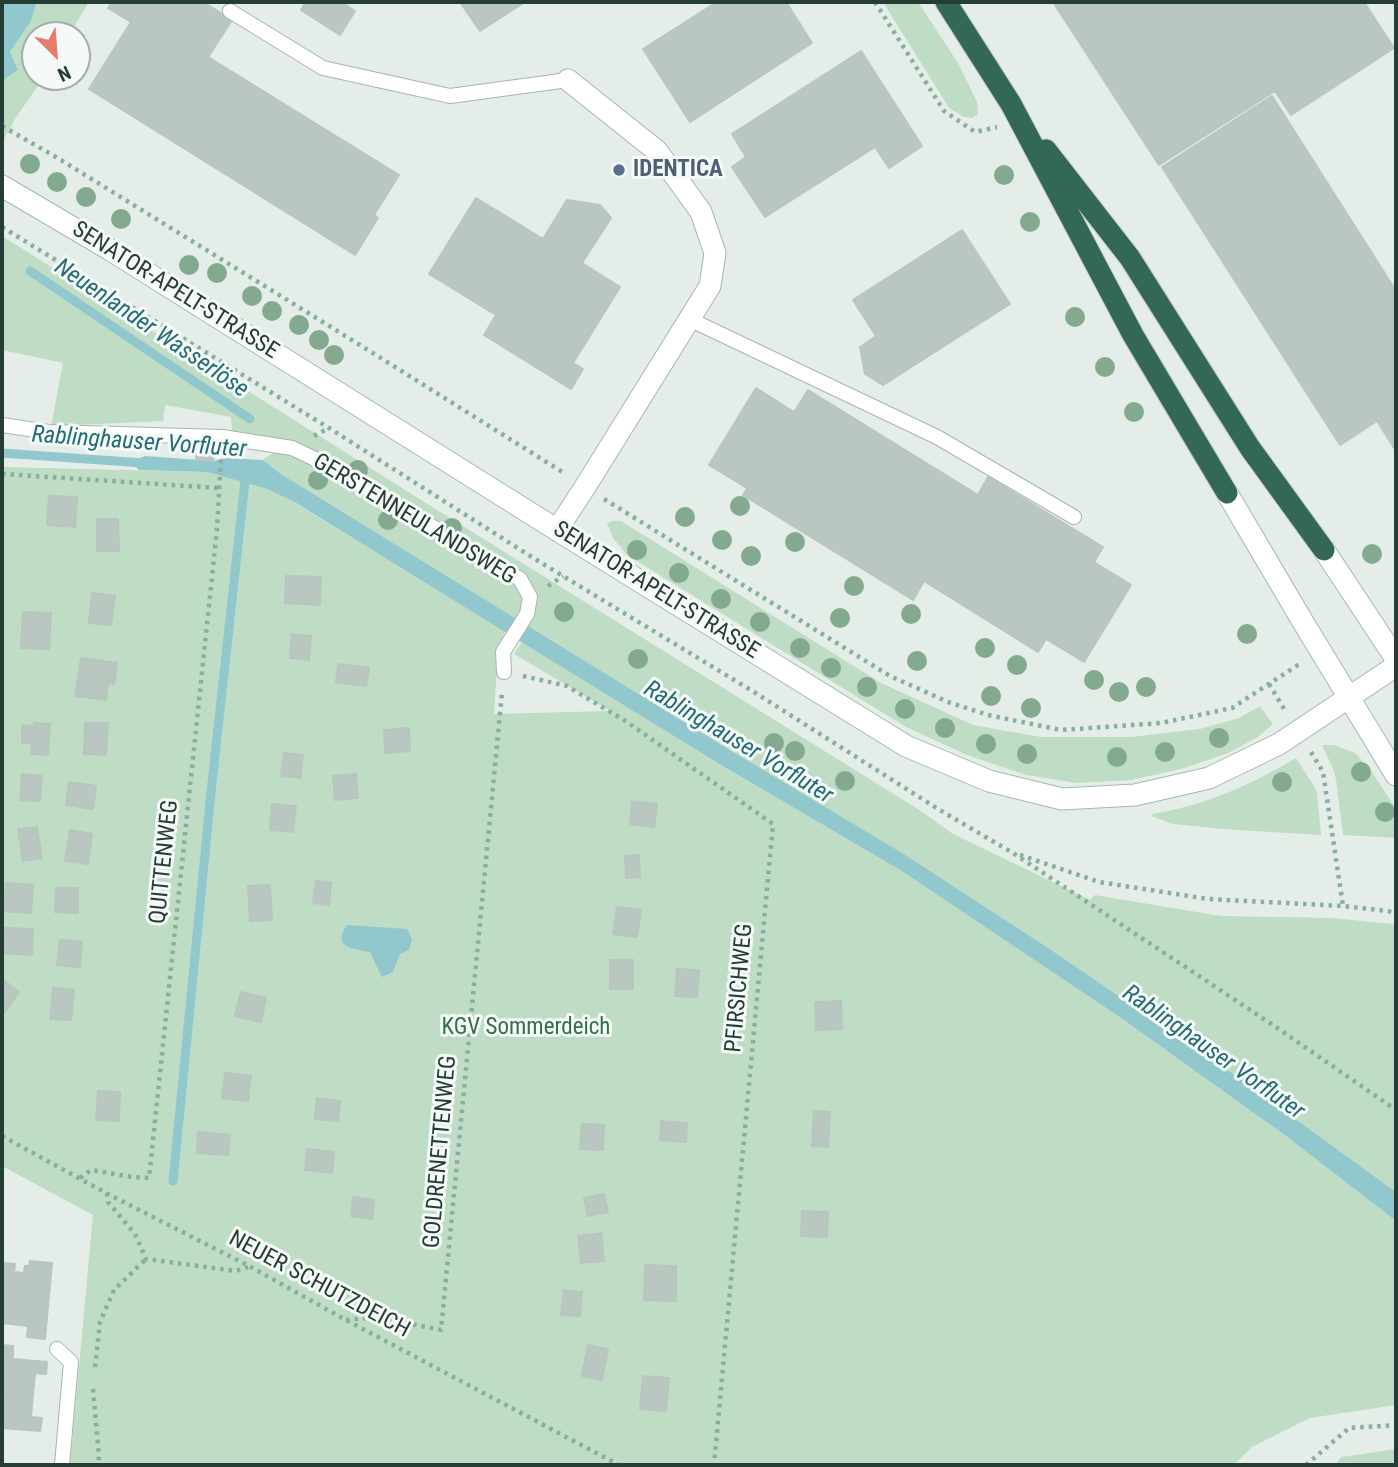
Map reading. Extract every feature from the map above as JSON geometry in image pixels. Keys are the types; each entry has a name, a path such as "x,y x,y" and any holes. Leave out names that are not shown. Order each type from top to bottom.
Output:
{"highway":[{"path":"946,2 1015,114 1133,335 1227,493"},
{"path":"1015,114 1130,258 1250,448 1324,550"}],"street":[{"path":"557,530 710,286 715,253 701,212 657,151 568,80"},
{"name":"SENATOR-APELT-STRASSE","path":"2,186 109,248 906,746 989,781 1062,799 1135,795 1209,778 1279,744 1396,666"},
{"path":"1227,493 1396,775"},
{"path":"1324,550 1396,659"}],"lane":[{"path":"230,11 323,68 450,96 568,80"},
{"path":"689,319 937,437 1074,517"},
{"name":"GERSTENNEULANDSWEG","path":"2,425 49,432 222,437 292,448 334,468 520,579 530,597 527,614 503,652 504,672"},
{"path":"57,1349 71,1362 62,1465"}],"path":[{"path":"875,2 944,111 975,132 1015,114"},
{"path":"2,126 360,345 890,676 948,702 988,715 1061,730 1161,723 1232,708 1320,651"},
{"path":"2,227 1013,853 1396,1110"},
{"name":"QUITTENWEG","path":"80,1178 92,1170 149,1178 217,529 221,457"},
{"path":"2,474 219,488"},
{"name":"GOLDRENETTENWEG","path":"346,1321 378,1317 441,1330 504,672"},
{"name":"PFIRSICHWEG","path":"504,672 567,686 627,722 773,824 714,1465"},
{"path":"1269,684 1323,772 1343,906"},
{"path":"1013,853 1099,882 1208,899 1343,906 1396,914"},
{"name":"NEUER SCHUTZDEICH","path":"2,1136 619,1465"},
{"path":"106,1192 108,1202 135,1234 146,1259"},
{"path":"146,1259 236,1271 249,1266"},
{"path":"94,1376 100,1322 114,1290 146,1259"},
{"path":"93,1389 98,1465"},
{"path":"1306,1465 1349,1428 1396,1425"}],"green space":[{"path":"37,2 89,2 77,21 31,21"},
{"path":"883,2 918,2 958,63 977,102 978,114 973,118 964,117 949,108"},
{"path":"21,36 21,91 34,91 2,143 2,81 18,70 10,52"},
{"path":"2,236 921,811 953,834 1090,900 1095,895 1221,916 1332,918 1392,924 1396,927 1396,1192 1239,1078 733,752 281,474 263,460 289,442 232,432 231,417 165,405 163,421 51,426 63,363 2,350"},
{"name":"KGV Sommerdeich","path":"2,467 207,472 267,489 295,503 505,631 498,653 494,714 610,711 514,654 522,641 721,765 900,870 1121,1018 1286,1136 1396,1221 1396,1405 1310,1418 1252,1447 1234,1465 70,1465 93,1215 2,1166"},
{"path":"621,521 881,683 973,725 1041,737 1131,737 1200,729 1239,718 1260,706 1273,724 1258,737 1228,753 1185,768 1131,780 1077,783 1026,775 967,755 906,727 627,555 613,538 607,523"},
{"path":"1322,745 1334,745 1355,753 1370,769 1396,809 1396,838 1343,835 1336,779"},
{"path":"1296,758 1317,792 1321,835 1173,824 1151,816 1228,793"},
{"path":"1396,1449 1396,1465 1335,1465 1341,1457"}],"water":[{"path":"2,2 37,2 31,21 21,21 21,36 10,52 18,70 2,81"},
{"path":"145,456 213,461 226,458 263,460 281,474 733,752 902,853 1045,946 1239,1078 1396,1192 1396,1221 1286,1136 1121,1018 900,870 721,765 296,503 267,489 207,472 139,470 131,462"},
{"path":"347,925 407,929 412,939 409,950 400,954 393,972 382,977 370,952 351,948 343,942 341,938"}],"building":[{"path":"112,2 203,2 232,20 208,57 399,175 374,215 378,218 355,255 91,90 91,86 131,22 108,8"},
{"path":"306,2 341,2 355,11 340,35 301,10"},
{"path":"460,2 525,2 480,31"},
{"path":"717,2 786,2 812,43 690,122 643,49"},
{"path":"1053,2 1364,2 1394,48 1291,115 1275,91 1159,165"},
{"path":"861,51 922,146 889,168 875,147 765,217 732,167 746,157 732,134"},
{"path":"1272,96 1396,291 1396,451 1377,421 1340,445 1162,167"},
{"path":"476,198 543,239 567,200 600,205 611,218 582,263 620,287 573,363 583,369 571,389 484,335 496,315 429,274"},
{"path":"962,230 1010,304 883,385 865,374 860,347 876,336 853,300"},
{"path":"756,388 794,412 747,488 709,465"},
{"path":"808,390 978,495 988,477 1103,547 1094,562 1131,585 1084,662 1046,639 1038,652 924,581 913,600 743,495"},
{"path":"197,445 214,445 213,461 196,460"},
{"path":"49,496 77,497 75,527 47,525"},
{"path":"97,519 118,519 119,551 97,551"},
{"path":"286,576 321,577 320,605 285,603"},
{"path":"92,593 115,596 111,625 89,623"},
{"path":"23,612 51,613 49,649 21,648"},
{"path":"292,634 311,636 309,660 290,658"},
{"path":"81,658 117,663 114,684 108,683 106,700 75,696"},
{"path":"338,664 369,668 366,686 336,682"},
{"path":"34,723 50,724 48,755 31,754"},
{"path":"85,723 108,723 106,755 84,754"},
{"path":"22,725 32,726 31,743 22,743"},
{"path":"409,728 410,751 385,753 384,730"},
{"path":"284,753 303,755 300,778 281,776"},
{"path":"22,774 42,776 40,801 20,800"},
{"path":"356,774 358,798 335,800 333,776"},
{"path":"69,782 96,786 93,809 66,805"},
{"path":"632,801 657,804 654,827 630,824"},
{"path":"272,804 296,806 293,832 270,830"},
{"path":"37,827 42,858 23,861 18,829"},
{"path":"70,830 92,834 88,864 65,861"},
{"path":"639,855 640,877 626,878 625,856"},
{"path":"316,881 331,882 329,905 313,903"},
{"path":"6,883 33,885 31,913 4,911"},
{"path":"270,885 272,920 250,921 248,886"},
{"path":"56,888 78,888 78,913 55,912"},
{"path":"617,907 641,910 637,937 613,934"},
{"path":"4,928 33,929 32,955 3,953"},
{"path":"60,940 82,942 80,967 57,965"},
{"path":"610,960 633,960 633,989 610,989"},
{"path":"677,969 699,970 697,997 675,996"},
{"path":"2,979 19,992 4,1013 2,1011"},
{"path":"53,988 74,990 71,1020 50,1019"},
{"path":"241,992 266,998 261,1022 235,1016"},
{"path":"841,1001 842,1029 816,1030 815,1002"},
{"path":"225,1073 251,1076 248,1101 222,1098"},
{"path":"98,1091 120,1092 119,1121 96,1120"},
{"path":"317,1098 340,1101 338,1121 315,1119"},
{"path":"814,1111 830,1112 828,1147 812,1146"},
{"path":"661,1121 687,1123 686,1142 660,1140"},
{"path":"582,1124 604,1125 603,1150 580,1149"},
{"path":"198,1132 230,1135 228,1155 197,1153"},
{"path":"307,1149 334,1152 332,1173 305,1170"},
{"path":"604,1194 608,1212 588,1216 584,1198"},
{"path":"353,1197 374,1200 372,1219 351,1216"},
{"path":"802,1211 828,1212 827,1237 801,1236"},
{"path":"601,1233 604,1261 581,1263 578,1236"},
{"path":"30,1261 52,1263 45,1339 27,1337 28,1326 2,1323 2,1263 15,1264 14,1272 24,1273 25,1266 29,1266"},
{"path":"645,1265 676,1266 676,1301 644,1300"},
{"path":"564,1290 582,1292 580,1316 561,1315"},
{"path":"2,1345 13,1346 13,1359 2,1358"},
{"path":"588,1345 608,1349 602,1380 582,1376"},
{"path":"2,1358 47,1362 46,1374 35,1373 33,1395 2,1392"},
{"path":"643,1376 669,1378 666,1411 640,1409"},
{"path":"2,1392 33,1395 31,1417 42,1418 40,1431 2,1428"}],"waterway":[{"name":"Neuenlander Wasserlöse","path":"30,271 250,419"},
{"name":"Rablinghauser Vorfluter","path":"2,453 143,463"},
{"path":"173,1181 246,472"}],"place":[{"name":"IDENTICA","path":"619,170"}]}
